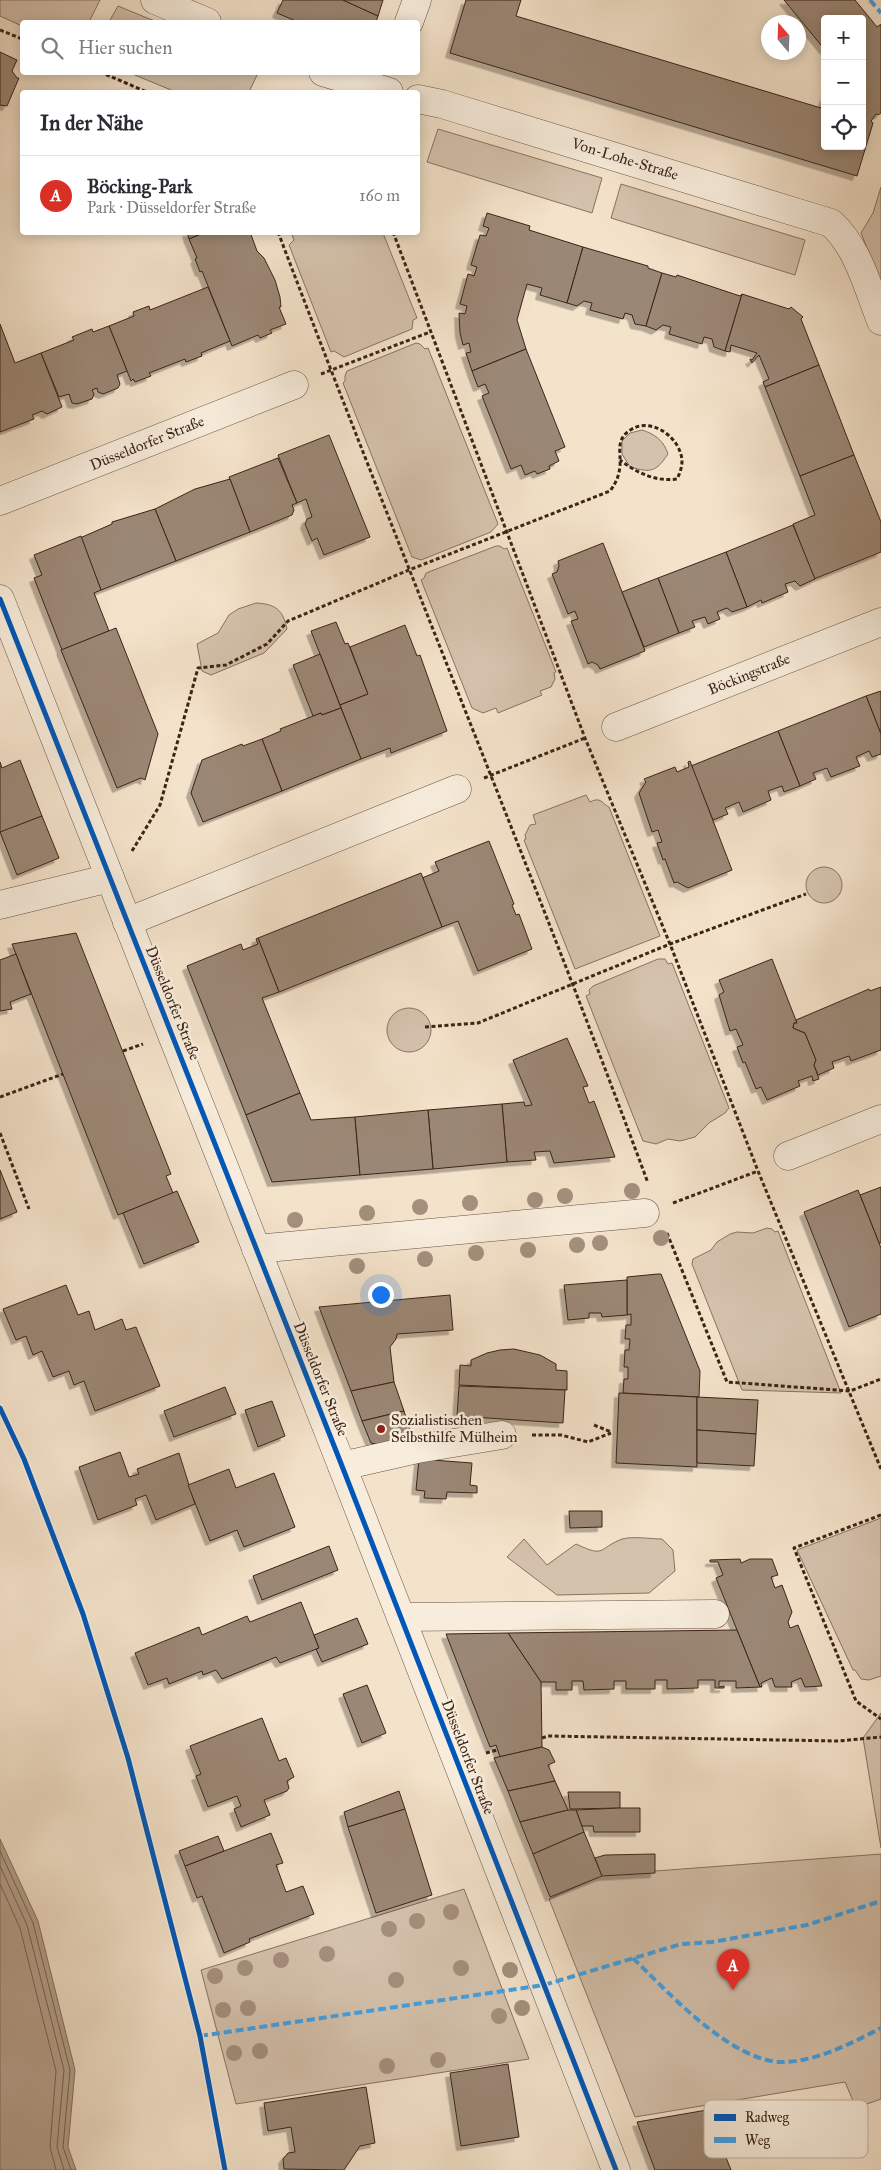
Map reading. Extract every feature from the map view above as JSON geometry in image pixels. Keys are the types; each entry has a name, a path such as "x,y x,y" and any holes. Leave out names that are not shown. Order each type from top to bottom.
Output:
{"street":[{"path":"155,0 202,20"},
{"path":"410,20 417,0"},
{"path":"333,75 382,90"},
{"path":"390,90 393,75"},
{"name":"Von-Lohe-Straße","path":"420,99 442,104 831,223 844,234 881,322"},
{"name":"Düsseldorfer Straße","path":"0,501 294,384"},
{"name":"Düsseldorfer Straße","path":"0,599 342,1466 616,2170"},
{"name":"Böckingstraße","path":"616,726 881,622"},
{"path":"127,922 457,789"},
{"path":"0,905 110,878"},
{"path":"788,1156 881,1119"},
{"path":"256,1249 651,1211"},
{"path":"342,1466 417,1449 502,1435"},
{"path":"401,1617 715,1614"}],"path":[{"path":"0,30 20,38"},
{"path":"107,75 142,90"},
{"path":"279,235 409,570 574,984 651,1211 727,1382 850,1391 881,1379"},
{"path":"394,235 585,738 670,944 758,1171 881,1469"},
{"path":"294,384 430,332"},
{"path":"110,878 129,857 160,805 198,668 226,665 266,644 288,621 409,570 610,491 617,481 620,440 632,429 644,424 651,425 672,438 682,460 681,470 677,479 666,480 641,474 620,460"},
{"path":"457,789 616,726"},
{"path":"424,1027 478,1023 670,944 806,894"},
{"path":"0,1097 63,1074"},
{"path":"0,1133 29,1209"},
{"path":"651,1211 758,1171 788,1156"},
{"path":"502,1435 561,1435 588,1442 611,1433 594,1426"},
{"path":"881,1515 794,1548 856,1701 881,1719"},
{"path":"542,1738 548,1736 838,1740 881,1737"},
{"path":"484,1754 498,1750"}],"shaded area":[{"path":"0,0 100,0 90,20 20,20 20,25 0,16"},
{"path":"118,6 152,20 110,20"},
{"path":"135,75 257,75 250,90 171,90"},
{"path":"438,129 602,178 592,213 427,162"},
{"path":"621,184 805,240 795,275 611,218"},
{"path":"881,187 881,283 861,233 873,213"},
{"path":"292,235 384,235 417,318 413,320 412,329 344,357 334,351 331,352 289,245 294,240"},
{"path":"416,343 425,349 428,348 498,524 491,532 421,560 412,557 343,383 347,371"},
{"path":"642,430 658,439 664,445 668,454 656,468 643,470 630,467 622,454 622,441 630,433"},
{"path":"496,546 504,549 507,548 556,672 554,673 555,679 551,687 540,691 542,695 498,713 496,708 483,713 472,708 421,580 426,573"},
{"path":"256,603 278,609 287,629 264,653 211,675 202,671 197,644 218,633 229,615 238,609"},
{"path":"586,795 590,802 599,800 609,807 660,936 575,969 524,840 530,825 536,824 533,815"},
{"path":"824,867 837,872 842,885 837,898 824,903 811,898 806,885 811,872"},
{"path":"658,959 665,959 668,964 672,963 729,1108 725,1113 709,1123 695,1137 680,1141 668,1139 656,1144 643,1141 586,996 590,994 589,990 593,986"},
{"path":"405,1008 413,1008 425,1014 431,1030 425,1046 413,1052 405,1052 393,1046 387,1034 387,1026 393,1014"},
{"path":"767,1228 775,1232 778,1231 841,1393 742,1390 692,1264 693,1259 711,1250 717,1242 730,1234 737,1232 753,1233"},
{"path":"881,1518 881,1676 869,1680 861,1679 853,1670 797,1550"},
{"path":"626,1538 662,1539 673,1550 675,1571 649,1593 557,1595 507,1557 524,1539 547,1565 576,1544 592,1551 597,1551"},
{"path":"881,1713 881,1848 863,1738"},
{"path":"881,1854 881,2099 868,2104 868,2100 853,2100 845,2082 737,2100 704,2100 704,2106 635,2117 549,1899 603,1875"},
{"path":"464,1889 529,2059 236,2104 201,1970"}],"water":[{"path":"0,1839 38,1921 75,2070 68,2147 76,2170 0,2170"}],"building":[{"path":"283,0 343,0 378,16 377,20 293,20 277,13"},
{"path":"343,0 383,0 378,16"},
{"path":"466,0 521,0 516,16 821,108 821,150 865,150 857,176 450,53"},
{"path":"784,0 855,0 877,27 881,24 881,113 876,114 871,121 873,123 866,146 866,15 821,15 821,45 806,27 806,15 796,15"},
{"path":"0,52 17,60 12,71 19,78 7,106 0,105"},
{"path":"487,213 530,226 529,230 583,247 567,303 540,295 542,288 527,284 517,320 526,349 472,371 466,353 471,352 469,343 463,345 460,333 459,313 465,314 467,306 460,304 468,274 474,276 477,267 471,265 480,235 486,236 489,228 483,226"},
{"path":"188,235 199,235 189,239"},
{"path":"199,235 251,235 257,251 264,258 275,280 280,297 281,307 279,307 286,324 270,330 272,333 260,338 258,335 232,346 202,271 200,272 195,259 197,258 189,239"},
{"path":"583,247 648,266 648,268 662,273 646,326 635,324 632,315 625,313 623,319 590,310 592,303 584,301 577,306 567,303"},
{"path":"662,273 676,277 677,275 740,296 742,294 725,351 714,347 712,339 704,337 702,344 669,334 671,327 663,325 656,330 646,326"},
{"path":"208,287 230,341 201,353 202,356 186,362 185,359 149,373 151,376 135,382 133,379 131,381 109,326 134,316 133,312 149,306 150,310"},
{"path":"742,294 789,309 791,307 803,317 801,319 819,365 765,387 763,382 769,379 759,355 752,363 750,359 752,360 757,353 731,345 730,352 725,351"},
{"path":"0,324 15,363 41,353 62,407 47,414 42,411 32,415 34,419 0,432"},
{"path":"109,326 127,371 117,375 120,384 118,388 103,394 98,392 97,388 92,390 94,394 92,399 77,404 72,403 69,394 59,397 41,353 74,340 72,337 92,329 93,332"},
{"path":"526,349 565,447 555,451 559,461 549,466 550,469 537,474 535,471 525,475 521,465 511,469 482,396 489,393 485,384 478,387 472,371"},
{"path":"819,365 854,455 800,476 765,387"},
{"path":"329,435 370,537 324,555 317,538 312,541 305,524 307,519 312,517 306,499 297,503 278,455"},
{"path":"854,455 881,522 881,552 814,579 793,524 815,515 800,476"},
{"path":"278,458 297,503 292,505 294,510 292,515 250,532 229,477"},
{"path":"230,479 250,532 176,561 155,509 195,489"},
{"path":"155,509 176,561 101,590 80,538 112,524 112,522"},
{"path":"793,525 815,579 800,586 795,581 785,584 788,592 762,603 761,600 747,607 726,552"},
{"path":"81,536 101,590 94,593 109,631 62,650 34,578 42,575 34,555"},
{"path":"603,543 645,651 600,669 598,665 592,662 588,664 571,621 578,619 575,611 568,614 552,574 557,572 558,561"},
{"path":"726,552 747,607 732,612 727,608 717,612 720,619 708,624 705,617 692,621 695,627 679,633 658,578"},
{"path":"658,578 679,633 644,647 622,592"},
{"path":"336,622 345,644 348,643 368,694 340,705 311,631"},
{"path":"405,625 417,656 420,655 447,731 391,753 390,748 361,759 340,705 368,694 350,647"},
{"path":"116,628 158,734 145,780 141,778 117,788 61,650"},
{"path":"320,654 341,708 322,715 321,713 313,716 293,665"},
{"path":"881,691 881,734 866,696"},
{"path":"866,696 881,734 881,754 872,757 869,751 856,757 860,766 831,777 827,768 813,773 816,779 800,786 778,731"},
{"path":"341,708 361,759 282,791 262,739 281,731 280,729 321,713 322,715"},
{"path":"778,731 800,786 784,792 782,786 768,791 771,800 743,812 739,802 725,808 728,814 713,820 691,766"},
{"path":"262,739 282,791 203,822 191,793 202,760 242,744 243,746"},
{"path":"20,760 42,816 0,833 0,762 2,768"},
{"path":"690,761 732,870 688,888 677,882 674,883 657,843 662,842 658,830 652,832 639,793 646,782 644,779 675,767 677,772 689,767 688,762"},
{"path":"42,816 59,858 17,875 0,832"},
{"path":"489,841 514,904 512,905 516,915 519,914 532,949 478,971 458,921 442,927 422,878 439,871 435,862"},
{"path":"421,873 442,927 279,992 258,938"},
{"path":"76,933 171,1174 166,1176 173,1193 118,1215 12,944"},
{"path":"258,938 279,992 262,998 300,1093 246,1115 187,966 241,944 243,950 258,944 256,939"},
{"path":"16,954 31,994 10,1002 12,1009 0,1011 0,960"},
{"path":"772,959 797,1023 794,1023 793,1028 805,1033 816,1060 814,1065 819,1079 813,1081 812,1076 798,1081 800,1086 767,1100 761,1087 756,1089 745,1062 743,1063 737,1047 743,1045 736,1029 730,1031 719,995 724,992 719,980"},
{"path":"881,987 881,1050 851,1061 849,1056 832,1062 834,1068 818,1075 814,1065 816,1060 805,1033 793,1028 794,1023 797,1023 796,1020 869,989 870,991"},
{"path":"567,1038 588,1086 583,1087 589,1103 594,1101 615,1157 554,1163 550,1151 534,1152 536,1160 507,1162 502,1104 524,1102 525,1106 532,1105 513,1060"},
{"path":"300,1093 311,1120 355,1117 360,1175 272,1182 246,1115"},
{"path":"502,1104 507,1162 433,1169 428,1110"},
{"path":"428,1110 433,1169 360,1175 355,1117"},
{"path":"0,1170 17,1212 0,1219"},
{"path":"881,1187 881,1243 879,1243 860,1195"},
{"path":"858,1190 881,1248 881,1314 849,1327 804,1212"},
{"path":"177,1191 199,1242 144,1264 123,1213"},
{"path":"661,1274 700,1371 699,1397 623,1393 624,1379 628,1379 628,1367 624,1367 625,1350 629,1350 630,1339 625,1339 626,1325 631,1325 631,1314 627,1315 627,1277"},
{"path":"627,1280 627,1315 602,1317 601,1313 589,1313 589,1318 568,1320 564,1285"},
{"path":"66,1285 78,1315 89,1311 95,1330 122,1319 126,1330 136,1327 160,1386 95,1411 84,1381 74,1385 69,1371 53,1377 42,1351 33,1355 26,1336 16,1340 3,1309"},
{"path":"450,1295 453,1330 397,1334 390,1347 394,1382 351,1391 319,1307"},
{"path":"514,1349 540,1355 556,1364 556,1370 567,1371 567,1390 459,1385 460,1365 471,1366 471,1360 487,1353"},
{"path":"394,1382 404,1411 362,1421 351,1391"},
{"path":"459,1386 565,1390 563,1423 457,1416"},
{"path":"225,1387 236,1414 174,1437 164,1411"},
{"path":"619,1393 697,1397 697,1467 616,1463"},
{"path":"697,1397 758,1400 756,1434 697,1430"},
{"path":"272,1401 285,1436 258,1447 245,1410"},
{"path":"404,1411 414,1443 394,1448 371,1443 362,1421"},
{"path":"697,1430 756,1434 754,1466 697,1463"},
{"path":"120,1452 129,1477 139,1474 137,1469 179,1453 195,1504 156,1520 146,1495 135,1499 137,1505 98,1520 79,1467"},
{"path":"419,1459 472,1463 470,1485 477,1486 477,1493 447,1492 446,1499 424,1498 425,1491 416,1490"},
{"path":"229,1469 236,1488 274,1473 295,1527 244,1547 237,1530 210,1541 188,1485"},
{"path":"569,1511 602,1511 602,1527 570,1528"},
{"path":"329,1546 338,1570 262,1600 253,1576"},
{"path":"740,1559 741,1563 750,1559 772,1559 778,1575 771,1577 775,1588 782,1585 792,1612 788,1622 790,1628 798,1625 822,1686 805,1687 801,1678 791,1682 792,1687 775,1687 772,1678 761,1683 762,1687 760,1687 716,1578 723,1575 718,1562 710,1562 710,1560"},
{"path":"301,1602 319,1648 280,1663 276,1657 222,1679 216,1670 203,1675 202,1671 169,1684 167,1678 148,1685 135,1653 199,1627 202,1635 247,1616 250,1622"},
{"path":"357,1618 368,1644 322,1662 316,1649 319,1648 314,1635"},
{"path":"737,1630 760,1687 736,1688 736,1681 719,1681 719,1687 724,1686 724,1688 715,1688 715,1680 698,1680 698,1688 667,1689 667,1680 655,1680 655,1689 626,1689 626,1681 614,1681 614,1689 584,1690 583,1681 572,1681 572,1690 556,1690 556,1682 541,1682 508,1633"},
{"path":"508,1633 541,1682 542,1747 500,1757 496,1745 490,1747 446,1634"},
{"path":"367,1685 386,1733 362,1743 343,1694"},
{"path":"262,1718 279,1761 286,1758 294,1777 287,1781 289,1788 287,1791 264,1800 270,1815 241,1827 234,1809 241,1806 237,1796 208,1807 196,1776 201,1774 190,1746"},
{"path":"542,1747 549,1750 555,1762 548,1765 555,1781 508,1791 494,1758"},
{"path":"555,1781 568,1810 520,1822 508,1791"},
{"path":"399,1791 405,1809 348,1827 344,1812"},
{"path":"568,1792 620,1792 620,1808 570,1809"},
{"path":"640,1808 640,1832 594,1832 593,1826 582,1826 576,1810"},
{"path":"405,1809 432,1895 376,1913 348,1827"},
{"path":"568,1810 576,1810 584,1832 533,1854 520,1822"},
{"path":"584,1832 602,1876 550,1897 533,1854"},
{"path":"271,1833 283,1863 276,1865 286,1892 303,1886 314,1914 249,1939 250,1942 224,1953 202,1896 197,1898 185,1866"},
{"path":"218,1836 224,1851 185,1866 179,1851"},
{"path":"655,1854 655,1873 602,1876 595,1858 605,1855"},
{"path":"508,2064 519,2137 461,2146 450,2073"},
{"path":"366,2087 375,2143 360,2146 344,2170 284,2169 283,2159 288,2153 295,2152 291,2127 268,2131 264,2103"},
{"path":"704,2111 704,2158 726,2158 731,2170 655,2170 637,2122"}],"marked path":[{"path":"870,0 881,13"},
{"path":"200,2036 544,1985 681,1944 712,1942 807,1925 881,1901"},
{"path":"633,1958 702,2023 743,2051 764,2059 784,2062 822,2055 881,2028"}],"cycle path":[{"path":"0,599 342,1466 616,2170"},
{"path":"0,1408 24,1459 83,1614 128,1758 200,2036 225,2170"}],"place":[{"name":"Sozialistischen Selbsthilfe Mülheim","path":"381,1429"},
{"name":"Böcking-Park","path":"733,1990"}]}
